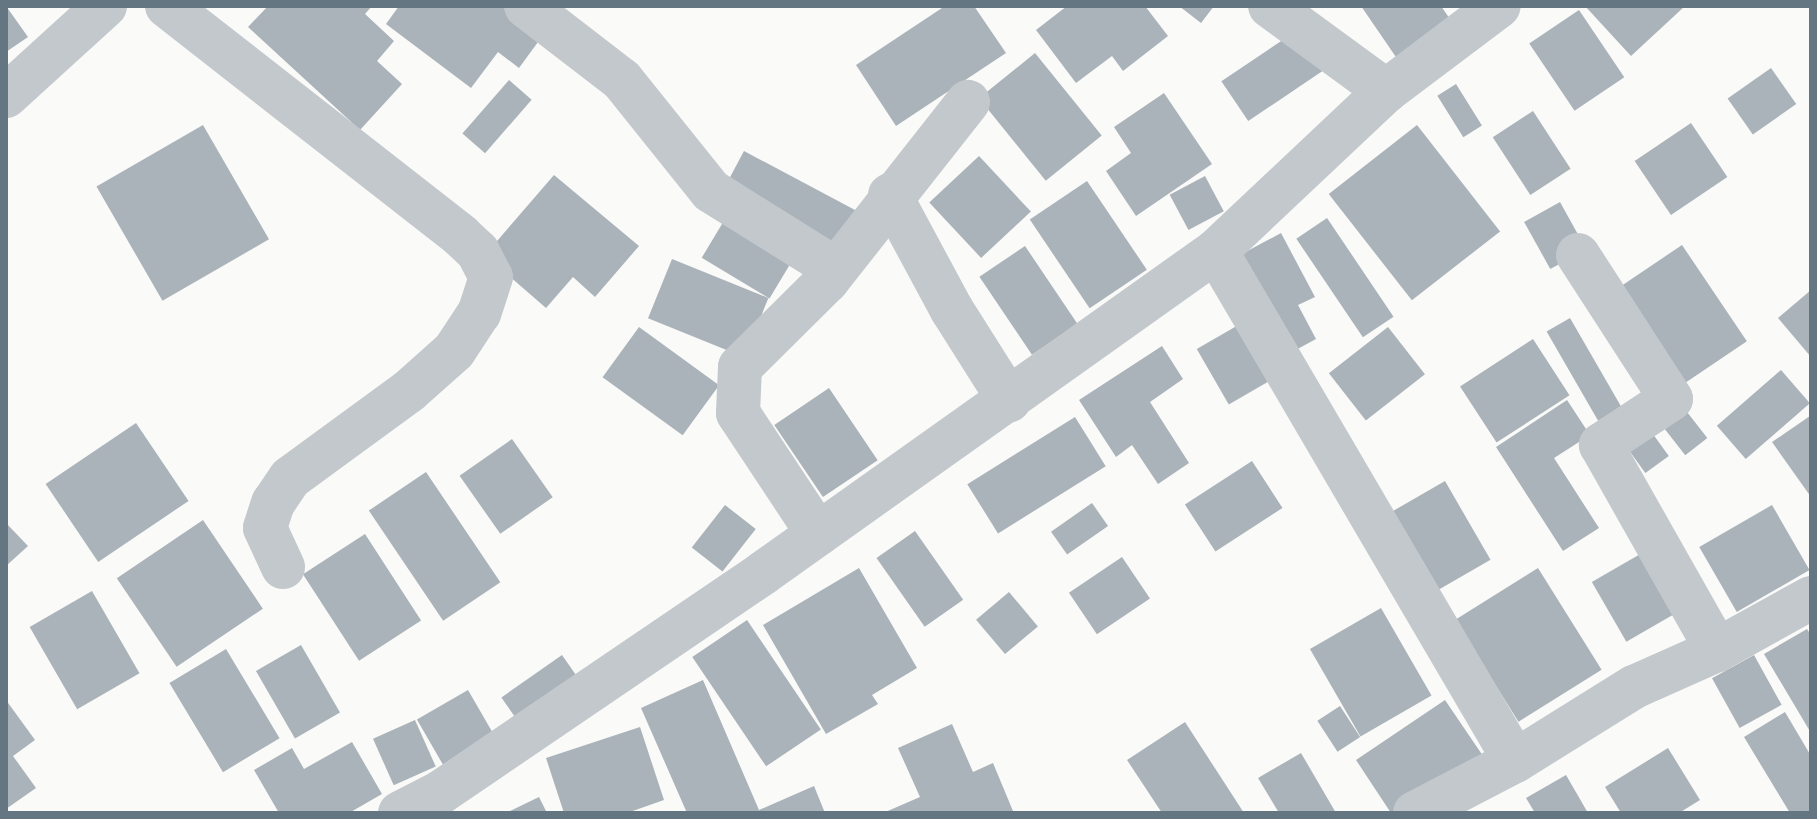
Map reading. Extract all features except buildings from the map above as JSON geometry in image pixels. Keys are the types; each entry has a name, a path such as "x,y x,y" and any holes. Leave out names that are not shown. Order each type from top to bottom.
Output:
{"street":[{"path":"6,96 105,6"},
{"path":"167,6 461,236 478,252 491,277 479,313 454,351 409,391 290,478 273,503 265,528 283,567"},
{"path":"526,6 622,80 711,191 836,269"},
{"path":"1270,6 1386,91"},
{"path":"400,813 441,792 818,534 1216,251 1386,91 1499,6"},
{"path":"818,534 738,413 740,367 836,269 890,195 968,102"},
{"path":"890,195 952,310 1009,400"},
{"path":"1216,251 1515,761"},
{"path":"1578,255 1671,399 1601,445 1717,650"},
{"path":"1415,813 1515,761 1634,687 1717,650 1811,598"}]}
